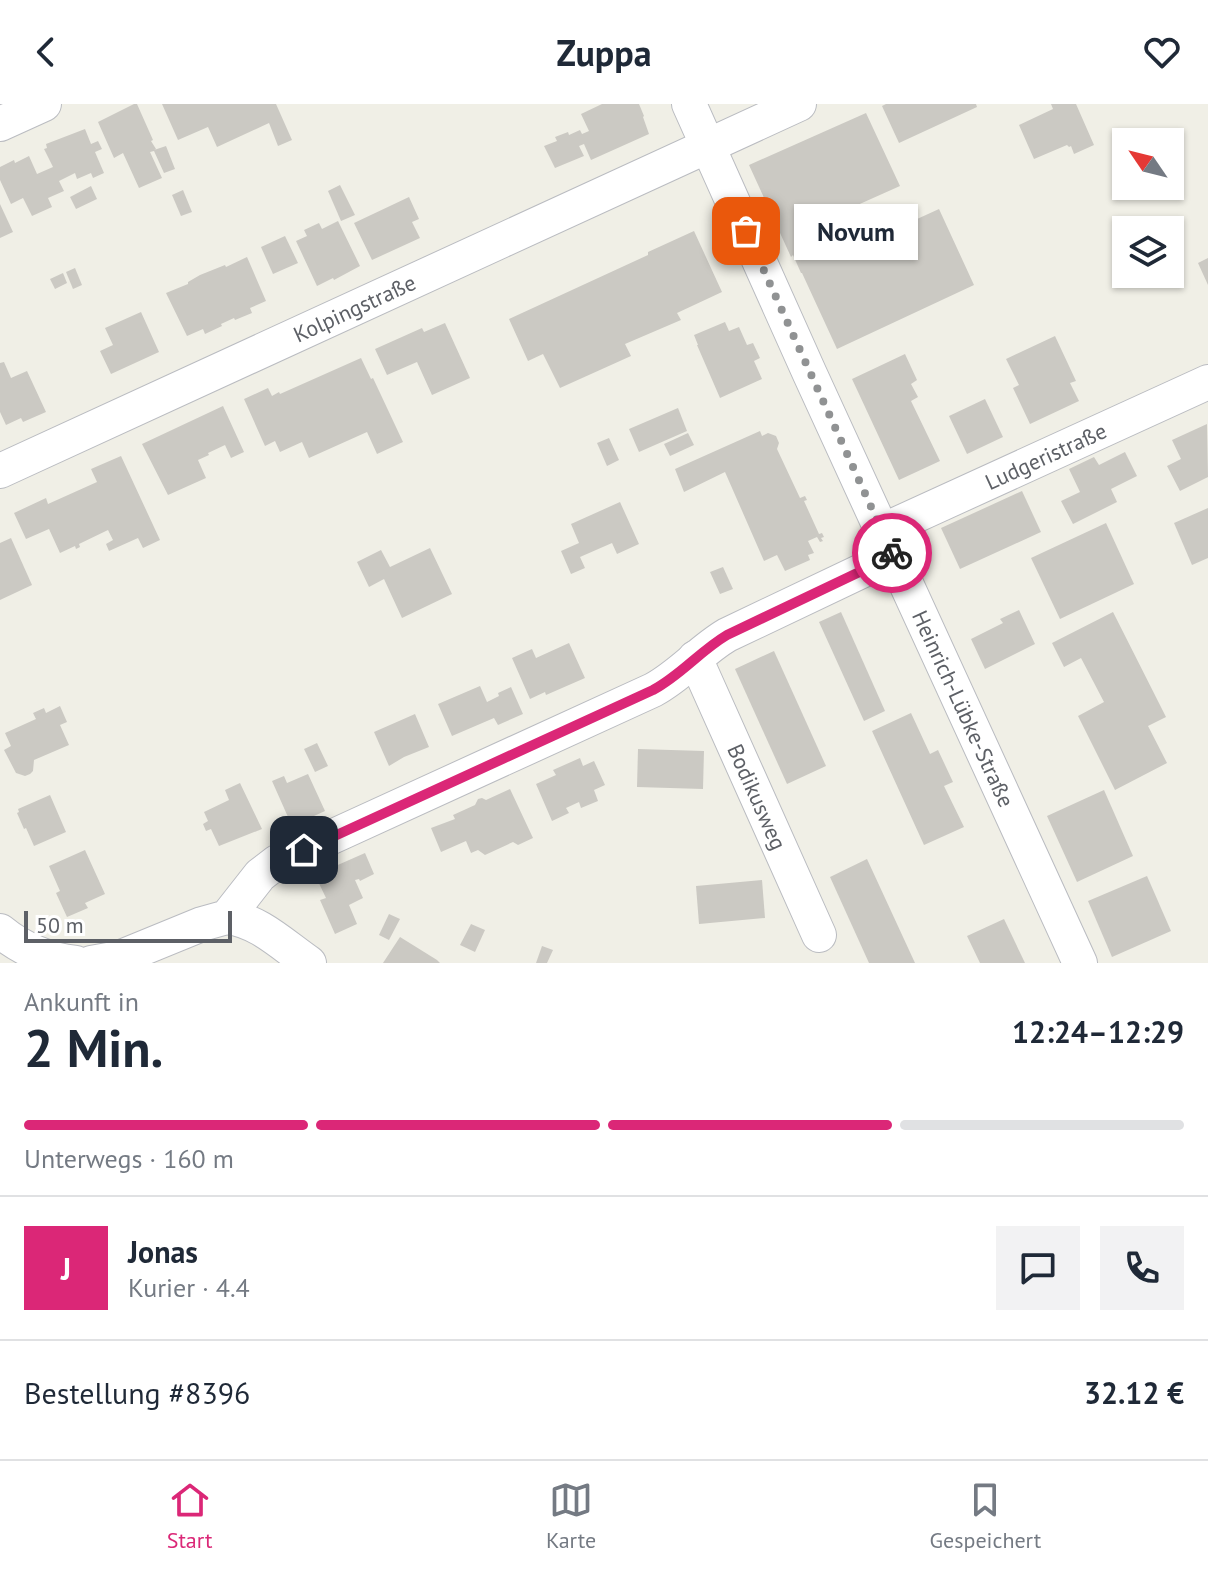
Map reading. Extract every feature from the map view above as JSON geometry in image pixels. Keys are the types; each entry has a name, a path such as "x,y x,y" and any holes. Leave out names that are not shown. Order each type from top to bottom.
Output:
{"street":[{"path":"0,124 44,104"},
{"name":"Heinrich-Lübke-Straße","path":"689,104 1080,963"},
{"name":"Kolpingstraße","path":"0,471 799,104"},
{"name":"Ludgeristraße","path":"227,917 260,875 277,862 653,690 670,681 727,635 887,544 1208,382"},
{"name":"Bodikusweg","path":"695,658 819,935"},
{"path":"91,963 119,958 227,917 254,925 309,963"},
{"path":"10,938 42,956 76,963"}],"building":[{"path":"137,104 153,140 154,150 166,146 175,169 164,173 154,151 150,152 162,178 139,188 123,153 114,158 98,122"},
{"path":"162,104 276,104 292,140 278,146 269,123 217,147 208,127 178,140"},
{"path":"602,104 639,104 649,134 591,160 584,144 579,146 584,156 555,168 544,146 568,132 569,135 580,130 582,134 589,131 581,114"},
{"path":"976,104 977,107 899,143 882,106"},
{"path":"1051,104 1076,104 1094,145 1074,154 1071,146 1067,145 1034,159 1019,125 1053,109"},
{"path":"866,113 900,186 853,207 856,215 846,219 858,246 939,209 974,285 837,349 749,165"},
{"path":"85,129 91,144 98,141 102,149 95,152 104,173 93,178 91,173 77,179 75,173 59,181 64,191 48,198 52,207 32,216 23,198 11,204 0,180 0,167 29,156 37,174 53,167 44,149 47,148 46,144"},
{"path":"340,185 355,215 341,221 328,191"},
{"path":"91,186 97,199 76,209 70,197"},
{"path":"183,190 192,212 181,216 172,195"},
{"path":"409,197 419,219 412,222 420,238 372,260 354,223"},
{"path":"0,204 13,232 0,238"},
{"path":"338,221 360,266 317,286 296,241 307,236 304,230 319,223 322,229"},
{"path":"694,231 722,292 677,313 681,320 625,344 631,356 560,388 543,354 528,361 509,319"},
{"path":"285,236 298,263 273,274 261,247"},
{"path":"247,257 266,301 250,308 252,313 234,318 205,334 203,329 187,336 166,293 200,275"},
{"path":"1208,258 1208,285 1198,263"},
{"path":"75,268 82,285 73,289 66,272"},
{"path":"63,273 67,283 55,289 50,279"},
{"path":"141,312 159,352 111,374 100,351 113,345 105,328"},
{"path":"725,322 729,331 739,327 747,345 753,343 760,358 754,361 762,379 720,398 694,335"},
{"path":"445,323 470,378 432,395 417,362 387,375 375,349 422,328 424,332"},
{"path":"1055,336 1076,381 1070,383 1079,401 1030,424 1013,388 1019,385 1006,359"},
{"path":"905,354 917,380 911,384 918,397 911,401 940,461 899,480 852,379"},
{"path":"361,358 403,442 377,454 367,432 309,458 302,442 280,452 275,441 265,446 244,399 268,388 272,396 280,394"},
{"path":"4,362 11,378 27,371 46,412 23,422 21,418 6,425 0,412 0,363"},
{"path":"985,399 1003,437 967,454 949,416"},
{"path":"223,406 244,452 231,458 225,445 208,453 198,460 206,478 168,495 142,444"},
{"path":"678,408 687,431 639,452 629,429"},
{"path":"1207,424 1208,477 1180,491 1167,466 1181,459 1172,440"},
{"path":"760,431 762,436 768,433 776,436 779,443 777,449 800,498 805,496 807,500 804,501 819,534 822,533 824,537 820,542 817,537 808,541 814,553 808,555 810,560 785,571 777,555 764,561 725,472 684,492 675,469"},
{"path":"688,433 694,445 670,456 664,444"},
{"path":"609,438 619,460 607,466 597,443"},
{"path":"1125,452 1137,476 1111,489 1117,502 1073,524 1061,501 1080,492 1069,469 1094,457 1099,465"},
{"path":"121,456 160,540 143,548 138,538 109,551 106,544 113,540 108,530 79,544 80,547 76,549 75,546 60,553 49,529 26,539 14,513 46,498 48,504 97,482 91,469"},
{"path":"1022,491 1041,532 960,569 941,528"},
{"path":"620,502 639,544 617,554 612,543 580,557 585,568 571,574 561,551 579,543 571,524"},
{"path":"1208,508 1208,558 1192,565 1174,523"},
{"path":"1106,523 1134,584 1060,619 1031,558"},
{"path":"11,538 32,585 0,600 0,543"},
{"path":"430,548 452,594 402,618 384,579 369,587 357,562 381,550 390,567"},
{"path":"723,567 733,589 720,594 710,572"},
{"path":"1019,610 1035,644 985,669 971,639 1003,623 1000,619"},
{"path":"841,612 885,711 864,721 819,622"},
{"path":"1113,612 1166,717 1148,726 1167,763 1115,790 1078,716 1104,702 1081,658 1064,667 1052,643"},
{"path":"569,643 585,678 530,699 512,658 532,649 536,658"},
{"path":"774,651 826,766 787,784 735,669"},
{"path":"480,686 487,702 511,687 523,714 498,725 494,718 452,736 438,704"},
{"path":"60,706 67,722 60,725 69,745 34,760 30,774 16,773 4,750 11,746 5,733 36,719 33,713 44,708 46,713"},
{"path":"911,713 930,754 938,750 953,782 944,786 964,827 924,845 872,731"},
{"path":"415,714 429,747 389,766 374,732"},
{"path":"317,743 328,766 315,772 304,749"},
{"path":"638,749 704,751 703,789 637,787"},
{"path":"580,758 583,766 594,761 605,785 594,790 598,801 581,808 579,802 566,808 569,813 552,821 536,784 556,775 553,770"},
{"path":"308,774 325,811 292,826 272,781 284,776 287,783"},
{"path":"240,783 262,829 219,846 211,829 206,831 203,824 208,821 204,812 229,800 225,790"},
{"path":"510,789 533,838 518,845 513,842 485,855 478,850 471,853 466,841 441,852 431,828 455,819 453,815 475,805 478,799 486,800"},
{"path":"1104,790 1133,856 1077,882 1047,816"},
{"path":"50,795 66,832 34,846 17,813 18,809"},
{"path":"85,850 105,894 85,903 88,908 67,917 49,866"},
{"path":"365,853 374,874 360,881 355,880 363,898 349,905 357,924 335,934 320,900 326,898 315,875"},
{"path":"867,859 915,963 869,963 830,877"},
{"path":"1147,876 1171,931 1112,957 1088,901"},
{"path":"762,880 765,918 699,924 696,886"},
{"path":"389,914 400,919 389,940 379,935"},
{"path":"1004,919 1025,963 980,963 967,936"},
{"path":"471,924 485,930 475,952 460,945"},
{"path":"400,937 437,960 440,963 383,963"},
{"path":"542,946 553,950 547,963 536,963"}],"way so far":[{"path":"746,231 892,553"}],"place":[{"name":"Novum","path":"746,231"}],"route":[{"path":"304,850 653,690 670,681 727,635 893,556 892,553"}]}
